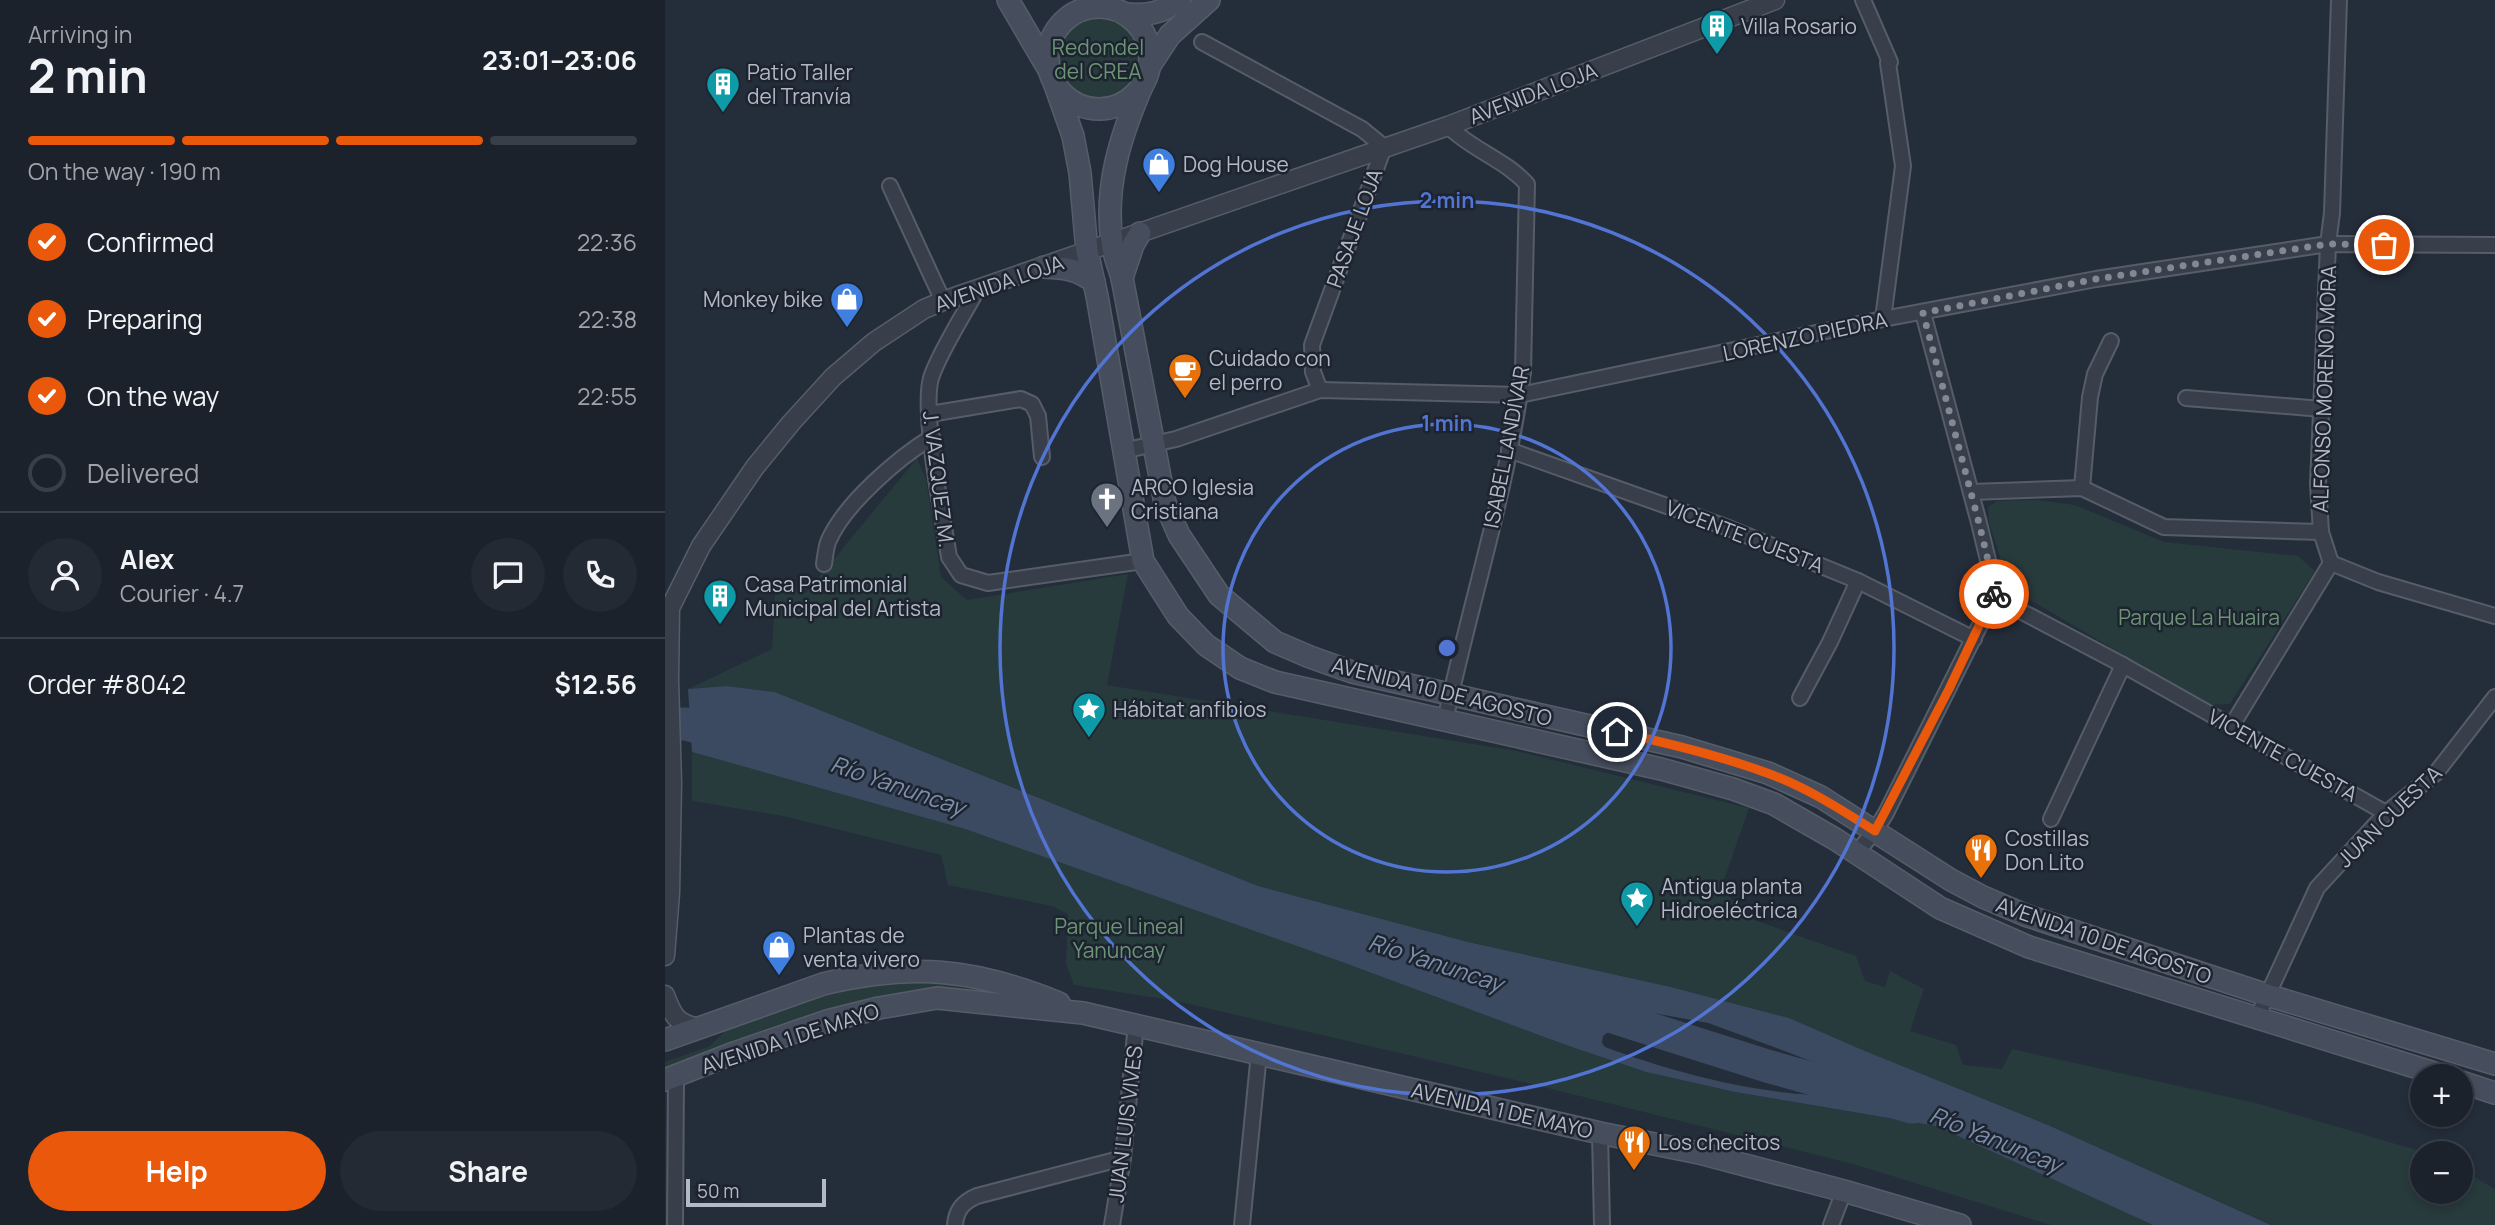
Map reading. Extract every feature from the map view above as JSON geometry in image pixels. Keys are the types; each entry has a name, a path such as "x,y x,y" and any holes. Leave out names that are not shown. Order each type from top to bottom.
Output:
{"main road":[{"path":"1008,0 1065,96 1092,108 1107,108 1133,95 1170,35 1209,0"},
{"path":"1052,77 1048,53 1052,37 1062,23 1075,13 1091,7 1111,7 1154,14 1180,0"},
{"path":"1111,7 1143,32 1148,44 1146,76"},
{"name":"AVENIDA 10 DE AGOSTO","path":"1146,76 1127,120 1114,165 1112,243 1122,278 1165,503 1179,535 1219,595 1275,642 1352,672 1682,747 1768,773 1821,797 1983,897 2073,933 2495,1064"},
{"name":"AVENIDA 10 DE AGOSTO","path":"1052,77 1073,136 1080,173 1087,251 1143,561 1178,616 1206,645 1240,668 1300,689 1661,769 1733,789 1774,804 1857,852 1940,908 2029,947 2410,1065"},
{"path":"1122,278 1140,233"},
{"path":"1044,267 1068,268 1081,272 1094,282"},
{"name":"AVENIDA 1 DE MAYO","path":"665,1040 823,984 860,976 912,970 957,972 1028,991 1083,1013"},
{"name":"AVENIDA 1 DE MAYO","path":"671,1078 827,1021 937,998 1083,1013 1600,1133 1699,1153 1960,1225"},
{"path":"2473,1086 2495,1093"}],"street":[{"name":"AVENIDA LOJA","path":"665,956 670,893 668,810 672,743 667,610 701,546 755,467 834,377 874,342 924,309 943,301 1448,126 1775,0"},
{"path":"1864,0 1890,62 1888,63 1903,166 1882,319"},
{"name":"ALFONSO MORENO MORA","path":"2331,563 2321,532 2318,484 2328,244 2332,213 2339,0"},
{"name":"PASAJE LOJA","path":"1202,42 1362,129 1384,147 1312,345 1313,372 1320,390"},
{"name":"ISABEL LANDÍVAR","path":"1445,721 1520,395 1523,372 1527,184 1513,169 1461,139 1448,126"},
{"path":"890,186 943,301"},
{"name":"LORENZO PIEDRA","path":"1123,451 1152,445 1320,390 1520,395 1882,319 2096,279 2328,244 2495,245"},
{"name":"J. VAZQUEZ M.","path":"977,290 931,376 928,395 949,556 961,575 988,583 1143,561"},
{"path":"1857,852 1875,831 1994,597 1993,581 1971,492 1923,313"},
{"path":"2082,488 2090,397 2095,374 2111,341"},
{"path":"2186,398 2322,409"},
{"path":"930,414 1021,399 1033,404 1038,416 1042,457"},
{"path":"824,564 828,542 849,510 906,453 932,437"},
{"name":"VICENTE CUESTA","path":"1509,450 1727,527 1858,581 1974,639"},
{"path":"1971,492 2082,488 2164,527 2321,532"},
{"path":"2231,727 2331,563 2378,583 2495,616"},
{"path":"1800,698 1858,581"},
{"name":"VICENTE CUESTA","path":"1994,597 2123,665 2386,813"},
{"path":"2051,819 2123,665"},
{"name":"JUAN CUESTA","path":"2257,1016 2317,888 2386,813 2436,773 2495,697"},
{"path":"665,995 671,1013 686,1025 699,1028"},
{"name":"JUAN LUIS VIVES","path":"1112,1225 1123,1158 1136,1024"},
{"path":"1242,1225 1259,1053"},
{"path":"671,1078 675,1225"},
{"path":"1600,1133 1602,1225"},
{"path":"955,1225 959,1209 969,1199 1123,1158"},
{"path":"1832,1225 1844,1191"}],"green space":[{"name":"Redondel del CREA","path":"1098,16 1122,23 1134,35 1141,59 1134,83 1122,95 1098,102 1074,95 1062,83 1055,59 1062,35 1074,23"},
{"path":"917,458 926,479 941,577 967,600 1128,574 1107,685 1517,751 1749,808 1722,886 1743,916 1856,956 1865,981 1885,987 1890,971 1924,989 1910,1031 1956,1045 1963,1065 2002,1069 2012,1049 2256,1103 2410,1148 2410,1204 2473,1204 2473,1176 2495,1189 2495,1225 2272,1225 2048,1125 1789,1018 1671,987 1468,942 1258,886 775,692 727,686 688,689 772,649 776,580 806,593"},
{"name":"Parque La Huaira","path":"2039,500 2075,505 2164,542 2298,556 2315,571 2230,704 2208,705 2010,588 1989,523 1988,507 1997,501"},
{"name":"Parque Lineal Yanuncay","path":"692,752 965,829 1646,1072 1735,1092 1936,1126 2153,1225 2051,1225 1853,1164 1511,1079 1176,1001 1074,985 1066,964 1068,914 1052,906 948,885 941,855 783,816 692,801"},
{"path":"913,973 1029,993 936,997 665,1078 665,1062 710,1046 740,1016 824,987"}],"water":[{"path":"727,686 775,692 1258,886 1468,942 1671,987 1789,1018 2048,1125 2271,1225 2153,1225 1936,1126 1735,1092 1646,1072 965,829 692,752 688,689","holes":["1637,1010 1708,1023 1790,1053 1882,1090 1879,1094 1845,1096 1810,1095 1740,1086 1670,1069 1605,1047 1602,1043 1603,1036"]}],"waterway":[{"name":"Río Yanuncay","path":"665,724 686,724 735,737"},
{"name":"Río Yanuncay","path":"1578,1006 1767,1066 1912,1107"}],"way so far":[{"path":"1994,594 1979,523 1923,313 2096,279 2328,244 2384,245"}],"place":[{"name":"Villa Rosario","path":"1717,56"},
{"name":"Patio Taller del Tranvía","path":"723,114"},
{"name":"Dog House","path":"1159,194"},
{"name":"Monkey bike","path":"847,329"},
{"name":"Cuidado con el perro","path":"1185,400"},
{"name":"ARCO Iglesia Cristiana","path":"1107,529"},
{"name":"Casa Patrimonial Municipal del Artista","path":"720,626"},
{"name":"Hábitat anfibios","path":"1089,739"},
{"name":"Costillas Don Lito","path":"1981,880"},
{"name":"Antigua planta Hidroeléctrica","path":"1637,928"},
{"name":"Plantas de venta vivero","path":"779,977"},
{"name":"Los checitos","path":"1634,1172"}],"route":[{"path":"1617,732 1682,747 1768,773 1821,797 1875,831 1949,689 1994,594"}]}
